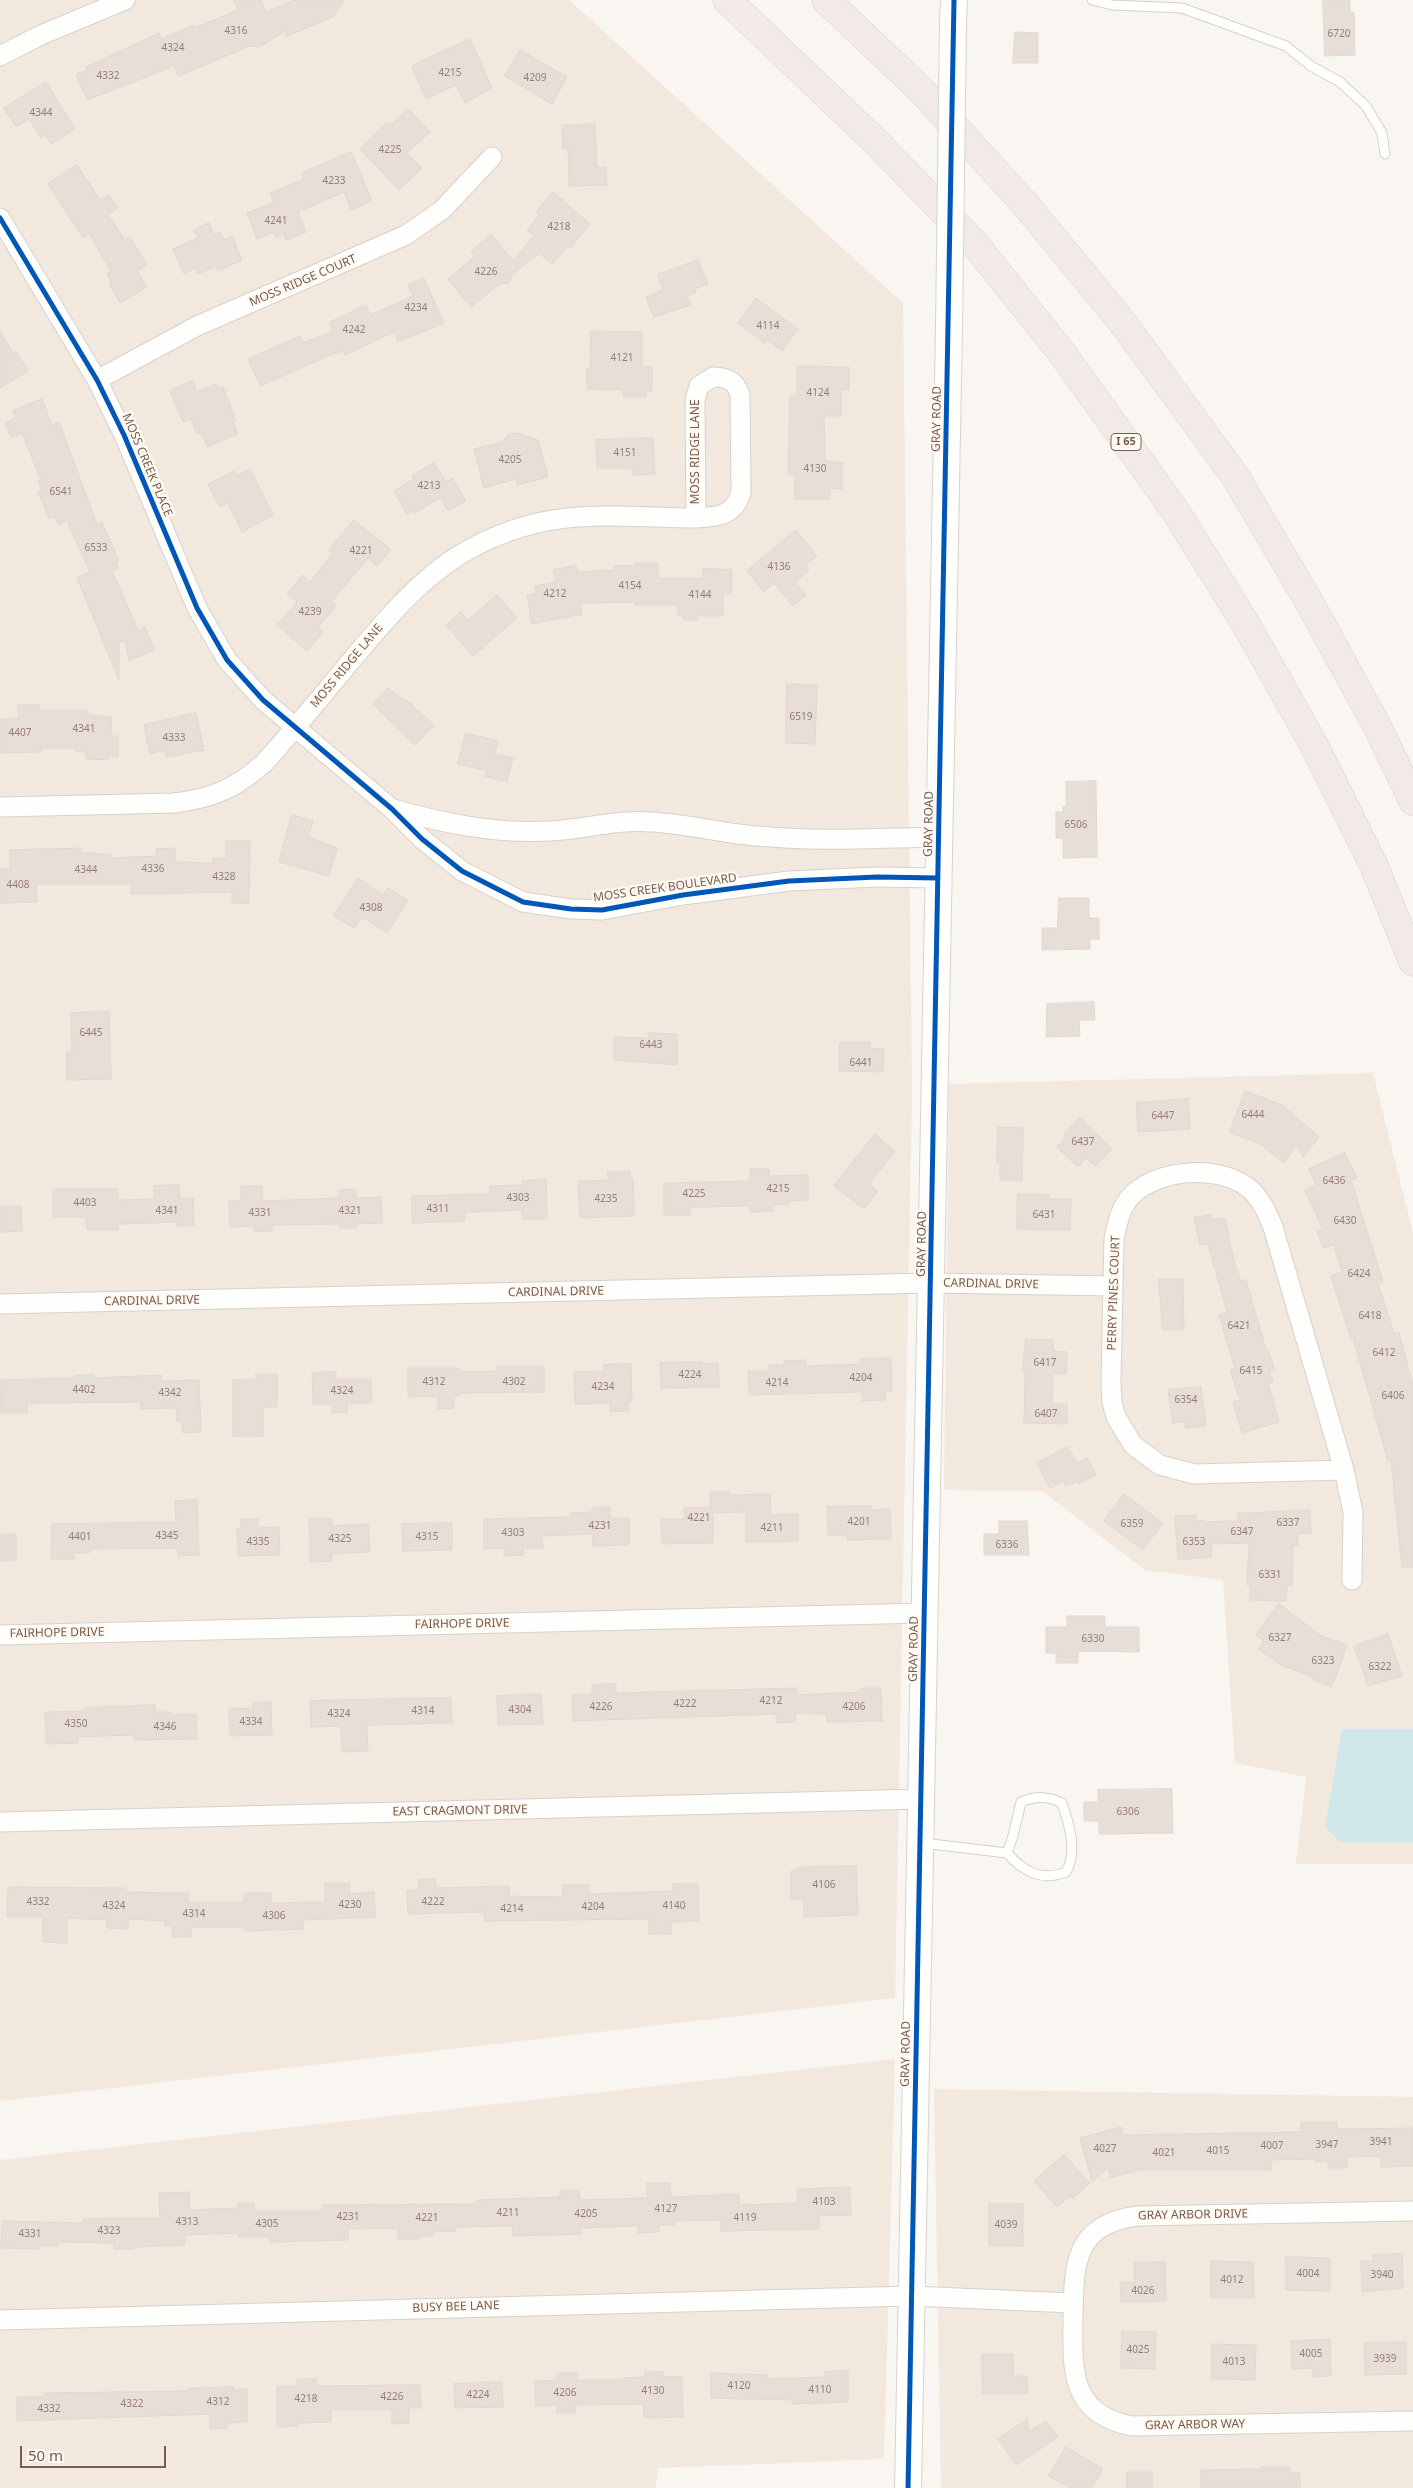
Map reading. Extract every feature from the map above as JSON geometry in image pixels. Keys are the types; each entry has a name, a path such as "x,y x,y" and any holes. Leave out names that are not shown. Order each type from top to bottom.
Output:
{"highway":[{"name":"I 65","path":"728,0 872,138 974,243 1062,353 1174,509 1244,620 1314,745 1374,866 1413,962"},
{"path":"826,0 922,91 1025,204 1129,331 1235,476 1331,641 1376,724 1413,801"}],"street":[{"path":"0,56 42,35 125,0"},
{"name":"GRAY ROAD","path":"908,2488 949,328 953,12"},
{"name":"MOSS RIDGE COURT","path":"97,380 196,326 406,235 442,210 492,157"},
{"name":"MOSS CREEK PLACE","path":"0,218 97,380 124,435 204,622"},
{"name":"MOSS RIDGE LANE","path":"0,807 174,803 201,799 227,790 251,776 296,728 412,590 456,556 522,528 567,518 696,518 726,514 736,506 741,493 740,395 734,383 722,377 714,376 702,384 695,400 696,518"},
{"name":"MOSS CREEK BOULEVARD","path":"204,622 227,660 263,700 392,809 422,839 462,871 523,902 571,909 602,910 683,895 789,881 877,877 938,878"},
{"name":"MOSS CREEK BOULEVARD","path":"392,809 424,818 507,831 547,831 616,822 652,822 794,839 939,837"},
{"name":"PERRY PINES COURT","path":"1344,1470 1194,1474 1160,1465 1145,1456 1133,1445 1124,1432 1112,1402 1114,1239 1117,1223 1132,1195 1145,1185 1160,1178 1175,1175 1210,1174 1239,1182 1260,1200 1273,1227 1344,1470 1353,1512 1352,1580"},
{"name":"CARDINAL DRIVE","path":"0,1304 931,1283 1113,1286"},
{"name":"FAIRHOPE DRIVE","path":"0,1635 925,1612"},
{"name":"EAST CRAGMONT DRIVE","path":"0,1822 921,1799"},
{"name":"GRAY ARBOR DRIVE","path":"1073,2303 1074,2272 1079,2254 1095,2232 1120,2218 1413,2211"},
{"path":"912,2296 1073,2303"},
{"name":"BUSY BEE LANE","path":"0,2320 912,2296"},
{"name":"GRAY ARBOR WAY","path":"1073,2303 1072,2367 1077,2385 1092,2408 1114,2422 1140,2426 1413,2421"}],"lane":[{"path":"1092,0 1112,5 1182,8 1286,46 1311,66 1340,82 1366,106 1382,133 1384,154"},
{"path":"920,1843 1007,1853 1018,1865 1032,1874 1055,1876 1066,1872 1072,1858 1066,1815 1062,1803 1052,1798 1028,1798 1021,1802 1007,1853"}],"shaded area":[{"path":"0,0 569,0 903,303 912,1093 895,1998 0,2101"},
{"path":"1373,1073 1413,1233 1413,1864 1296,1864 1306,1777 1235,1763 1223,1580 1145,1570 1042,1491 944,1490 949,1084"},
{"path":"895,2059 884,2459 658,2468 656,2488 0,2488 0,2160"},
{"path":"934,2089 1413,2097 1413,2488 941,2488"}],"water":[{"path":"1342,1729 1413,1729 1413,1842 1339,1842 1325,1826"}],"building":[{"path":"234,0 261,0 266,12 294,0 345,0 333,17 287,36 285,31 260,47 250,46 178,76 174,66 87,100 76,74 87,70 86,67 159,33 161,39 194,25 195,28 238,10"},
{"path":"1323,0 1350,0 1350,13 1354,12 1355,55 1325,56"},
{"path":"1015,32 1038,33 1038,63 1013,63"},
{"path":"470,39 492,88 465,103 456,85 426,99 412,68 414,65"},
{"path":"520,50 567,77 552,104 505,76"},
{"path":"46,82 75,129 51,144 45,135 41,138 29,119 16,127 4,108"},
{"path":"408,109 430,132 407,153 422,168 399,190 360,149 387,122 390,125"},
{"path":"595,124 597,168 606,167 607,185 569,186 568,148 563,148 562,126"},
{"path":"351,152 372,201 351,210 344,192 298,212 306,232 286,240 284,234 276,237 274,232 257,239 247,213 274,202 270,193 304,179 302,173"},
{"path":"77,165 100,200 109,195 118,208 108,215 125,240 130,237 147,265 137,271 147,287 120,303 109,284 112,282 107,274 111,271 89,233 83,238 48,184"},
{"path":"553,192 590,224 570,248 568,246 552,264 539,253 512,275 509,283 500,284 471,307 448,279 475,256 471,251 491,234 513,261 534,236 527,230 539,215 536,212"},
{"path":"209,223 214,235 220,232 224,240 232,236 242,260 218,271 216,266 198,274 195,268 184,274 173,249 198,238 194,230"},
{"path":"698,260 708,284 695,289 696,292 687,296 691,305 654,317 646,297 663,290 658,275"},
{"path":"424,278 444,323 398,342 394,332 345,355 343,351 330,355 260,386 248,359 300,336 303,343 333,331 330,322 366,305 370,315 413,296 408,285"},
{"path":"756,298 798,329 782,351 767,340 765,343 738,323"},
{"path":"0,331 13,353 16,352 28,371 0,388"},
{"path":"591,331 642,332 642,367 652,367 652,391 646,391 646,397 623,397 623,390 587,389 587,368 590,368"},
{"path":"797,366 849,367 849,390 841,390 841,416 826,416 824,418 825,461 842,463 842,489 830,488 830,499 795,499 795,475 788,475 790,396 797,396"},
{"path":"193,381 197,392 216,384 218,389 223,387 236,420 233,422 238,434 207,447 201,432 197,434 191,419 183,422 170,391"},
{"path":"42,399 52,425 59,422 97,525 102,522 119,561 116,563 118,568 112,571 138,630 145,627 154,650 129,661 125,641 119,642 119,680 77,578 90,572 67,521 58,525 55,516 49,518 38,492 42,491 38,481 41,480 22,433 11,437 5,423 16,418 13,411"},
{"path":"517,433 538,440 548,477 518,485 516,479 484,488 474,449 503,442 508,435"},
{"path":"653,438 655,474 633,475 632,468 597,468 596,440"},
{"path":"434,463 446,482 452,478 466,501 448,511 440,498 414,513 412,510 407,514 394,491 414,479 412,476"},
{"path":"250,469 273,515 242,532 228,503 220,507 208,484 235,471 237,475"},
{"path":"354,520 391,550 377,566 368,558 332,601 337,605 318,627 323,632 307,651 277,625 297,602 287,594 303,575 310,582 333,553 329,550"},
{"path":"796,530 817,556 805,565 809,570 795,582 806,595 793,606 774,583 764,592 747,571"},
{"path":"636,563 658,563 658,578 703,578 703,568 732,570 731,594 723,595 723,616 698,616 698,620 683,620 683,616 678,616 678,605 635,605 635,602 580,603 582,614 532,624 527,595 536,594 535,586 556,582 553,570 576,565 577,572 614,570 614,566 636,565"},
{"path":"497,595 517,618 473,656 446,625 461,612 468,620"},
{"path":"787,684 817,685 815,744 786,743"},
{"path":"388,688 403,700 405,699 434,725 415,745 373,704"},
{"path":"18,705 40,705 40,710 88,710 88,715 112,717 111,736 118,736 118,756 108,756 108,760 86,759 86,752 76,752 76,748 41,748 42,752 0,753 0,719 19,718"},
{"path":"196,713 204,750 166,757 165,750 150,754 144,725"},
{"path":"466,733 498,741 495,754 513,758 507,782 485,776 487,771 458,764"},
{"path":"1096,781 1097,857 1063,858 1063,838 1056,838 1056,812 1063,812 1063,807 1066,807 1066,782"},
{"path":"292,815 313,821 308,837 337,848 329,876 279,862"},
{"path":"226,841 250,841 249,904 232,903 232,892 131,894 131,884 36,884 37,902 0,903 0,869 10,869 10,850 81,848 81,852 112,855 112,858 156,856 156,849 175,848 175,862 213,863 213,858 226,859"},
{"path":"358,878 383,895 388,888 408,900 387,933 362,917 354,928 334,916"},
{"path":"1059,898 1089,898 1089,918 1099,918 1099,939 1090,939 1090,949 1042,950 1042,928 1057,928"},
{"path":"1094,1002 1095,1020 1079,1020 1080,1036 1046,1037 1047,1004"},
{"path":"109,1012 111,1079 67,1080 67,1052 72,1052 71,1013"},
{"path":"648,1033 677,1034 677,1065 614,1060 614,1037 648,1038"},
{"path":"840,1042 870,1042 870,1048 884,1049 883,1072 839,1071"},
{"path":"1245,1091 1282,1105 1319,1137 1303,1157 1297,1144 1284,1163 1259,1143 1230,1133"},
{"path":"1188,1099 1190,1129 1138,1132 1136,1103"},
{"path":"1080,1118 1112,1149 1095,1166 1086,1158 1078,1167 1057,1147 1066,1136 1064,1134"},
{"path":"998,1127 1023,1128 1022,1180 1000,1180 1000,1162 997,1162"},
{"path":"875,1134 895,1151 869,1184 878,1191 864,1209 834,1186"},
{"path":"1345,1153 1357,1178 1351,1180 1383,1282 1378,1284 1394,1333 1399,1332 1413,1386 1413,1567 1402,1567 1391,1460 1388,1461 1353,1338 1351,1339 1331,1276 1342,1272 1334,1245 1323,1248 1317,1231 1323,1230 1305,1190 1316,1185 1309,1169"},
{"path":"751,1169 769,1169 769,1176 808,1175 808,1200 788,1201 788,1204 773,1205 773,1211 750,1212 750,1206 690,1207 690,1215 664,1215 664,1183 749,1181"},
{"path":"608,1172 630,1172 630,1179 633,1179 634,1216 580,1218 578,1181 608,1180"},
{"path":"546,1180 547,1219 522,1219 522,1210 465,1212 465,1221 412,1223 412,1196 490,1194 490,1186 522,1185 522,1181"},
{"path":"179,1185 180,1198 193,1198 194,1226 177,1226 177,1222 118,1224 118,1230 87,1230 86,1217 53,1217 53,1189 118,1189 118,1200 154,1199 154,1186"},
{"path":"262,1186 263,1201 339,1198 339,1190 356,1189 356,1198 381,1197 382,1223 356,1224 356,1228 340,1228 340,1224 272,1225 272,1231 254,1232 254,1226 230,1227 229,1201 241,1201 241,1187"},
{"path":"1018,1194 1050,1195 1046,1199 1071,1199 1070,1230 1017,1229"},
{"path":"21,1206 22,1231 0,1232 0,1207"},
{"path":"1211,1215 1212,1220 1225,1218 1234,1262 1241,1281 1246,1280 1266,1350 1268,1349 1275,1370 1269,1372 1273,1382 1268,1383 1279,1422 1242,1433 1233,1402 1240,1400 1230,1370 1235,1369 1219,1315 1227,1312 1208,1244 1200,1245 1194,1218"},
{"path":"1159,1279 1183,1279 1184,1330 1163,1330"},
{"path":"1026,1339 1053,1340 1053,1351 1067,1352 1066,1374 1053,1373 1052,1404 1067,1404 1067,1424 1024,1423 1025,1372 1023,1372"},
{"path":"891,1358 892,1391 885,1391 886,1400 862,1401 862,1392 749,1395 748,1371 770,1371 769,1365 784,1365 784,1361 806,1360 806,1366 861,1364 861,1359"},
{"path":"702,1362 702,1364 718,1363 719,1387 661,1388 660,1363"},
{"path":"631,1364 632,1402 628,1402 628,1411 610,1412 610,1403 575,1404 574,1372 604,1371 604,1365"},
{"path":"498,1366 544,1366 544,1392 460,1393 460,1396 454,1396 454,1408 438,1409 438,1396 408,1397 408,1368 460,1368 460,1372 498,1371"},
{"path":"336,1372 336,1379 371,1379 372,1403 347,1403 347,1412 332,1413 332,1404 313,1404 312,1373"},
{"path":"256,1374 277,1374 277,1407 263,1407 263,1436 233,1436 233,1380 256,1380"},
{"path":"94,1375 94,1378 161,1375 162,1381 199,1380 201,1432 183,1433 182,1422 177,1422 176,1408 141,1409 140,1402 27,1403 27,1413 0,1413 1,1380 75,1378 75,1376"},
{"path":"1201,1387 1206,1426 1186,1428 1184,1422 1173,1423 1168,1390"},
{"path":"1068,1447 1077,1463 1087,1458 1096,1475 1078,1484 1077,1481 1066,1486 1063,1481 1050,1488 1037,1463"},
{"path":"710,1492 729,1492 729,1495 770,1494 771,1515 798,1514 798,1541 746,1542 746,1512 713,1513 713,1543 662,1544 661,1519 684,1519 684,1508 711,1507"},
{"path":"1124,1494 1163,1523 1143,1550 1104,1521"},
{"path":"197,1500 199,1555 178,1556 178,1548 89,1549 89,1553 74,1553 74,1559 51,1559 52,1524 176,1522 175,1501"},
{"path":"871,1506 871,1510 890,1509 891,1539 847,1540 847,1535 828,1535 827,1507"},
{"path":"610,1507 610,1518 629,1518 629,1545 593,1546 592,1534 542,1536 543,1548 523,1548 524,1555 504,1556 504,1548 484,1549 484,1519 570,1517 570,1513 592,1512 592,1508"},
{"path":"1310,1510 1311,1533 1297,1534 1298,1545 1293,1545 1292,1586 1287,1585 1286,1601 1250,1600 1250,1585 1247,1585 1249,1543 1211,1544 1212,1557 1178,1560 1175,1516 1196,1515 1196,1521 1203,1520 1203,1522 1238,1521 1238,1514"},
{"path":"309,1518 332,1518 332,1526 368,1524 370,1552 331,1554 332,1561 311,1562"},
{"path":"240,1519 258,1519 258,1528 279,1527 280,1555 238,1556 237,1529 241,1528"},
{"path":"999,1521 1027,1521 1029,1555 984,1555 984,1534 999,1534"},
{"path":"452,1523 452,1550 403,1551 402,1524"},
{"path":"16,1534 16,1560 0,1561 0,1535"},
{"path":"1279,1604 1320,1635 1347,1645 1332,1687 1313,1680 1314,1677 1283,1666 1258,1649 1264,1641 1256,1635"},
{"path":"1067,1616 1105,1616 1105,1627 1139,1627 1139,1652 1078,1651 1078,1663 1056,1663 1056,1653 1046,1653 1046,1627 1067,1627"},
{"path":"1388,1634 1402,1676 1368,1686 1354,1646"},
{"path":"616,1684 616,1693 797,1688 797,1695 861,1692 861,1688 881,1688 882,1721 827,1722 826,1714 795,1713 796,1722 776,1723 776,1714 573,1721 572,1694 592,1694 592,1685"},
{"path":"541,1694 543,1724 498,1725 497,1696"},
{"path":"451,1698 452,1723 367,1725 368,1751 342,1752 341,1726 311,1727 310,1701"},
{"path":"253,1702 271,1702 272,1735 230,1736 229,1709 253,1708"},
{"path":"155,1705 156,1712 172,1712 172,1715 196,1714 197,1739 134,1740 134,1735 77,1737 78,1743 46,1744 45,1712 85,1711 85,1708"},
{"path":"1172,1789 1173,1833 1099,1834 1099,1821 1084,1821 1084,1802 1098,1802 1098,1790"},
{"path":"856,1866 858,1915 804,1917 804,1899 791,1899 791,1871 803,1867"},
{"path":"419,1879 436,1879 436,1888 509,1886 509,1896 563,1897 563,1885 589,1885 589,1894 673,1891 673,1884 698,1884 699,1921 671,1922 671,1934 649,1934 649,1919 484,1921 484,1912 408,1914 407,1890 419,1890"},
{"path":"325,1883 349,1883 350,1894 374,1892 375,1917 303,1920 303,1929 244,1931 244,1927 191,1927 191,1937 172,1937 173,1926 165,1926 165,1921 128,1919 128,1929 107,1928 107,1920 67,1918 67,1943 43,1942 43,1917 7,1917 8,1887 126,1888 126,1892 188,1893 188,1902 244,1902 244,1893 271,1893 271,1903 325,1902"},
{"path":"1301,2122 1337,2122 1337,2129 1413,2128 1413,2166 1381,2167 1381,2156 1347,2157 1347,2168 1328,2168 1328,2161 1315,2162 1315,2159 1271,2160 1271,2170 1139,2170 1111,2178 1108,2168 1092,2181 1080,2138 1121,2127 1123,2135 1301,2132"},
{"path":"1064,2155 1090,2183 1072,2199 1070,2196 1057,2207 1034,2181"},
{"path":"647,2183 670,2183 671,2197 739,2194 739,2205 798,2203 797,2189 850,2187 851,2215 819,2216 819,2229 721,2231 721,2220 675,2221 675,2225 659,2225 659,2232 638,2233 638,2226 580,2228 581,2234 513,2236 512,2226 456,2227 456,2231 433,2232 433,2236 419,2236 419,2239 398,2239 398,2228 348,2229 348,2240 271,2242 271,2237 238,2237 238,2233 185,2235 185,2245 134,2247 134,2249 114,2249 114,2243 58,2242 58,2246 39,2246 39,2249 1,2248 2,2221 83,2223 83,2219 160,2218 159,2193 189,2192 189,2210 238,2208 238,2203 254,2203 254,2211 322,2211 322,2205 477,2204 477,2200 560,2197 560,2190 579,2190 580,2200 647,2198"},
{"path":"989,2204 1023,2204 1023,2246 989,2246"},
{"path":"1402,2254 1403,2288 1362,2292 1361,2261 1374,2261 1373,2255"},
{"path":"1286,2257 1330,2258 1330,2291 1286,2290"},
{"path":"1211,2261 1253,2262 1254,2298 1211,2298"},
{"path":"1165,2262 1166,2301 1121,2302 1120,2282 1135,2282 1134,2263"},
{"path":"1122,2331 1156,2332 1155,2369 1121,2368"},
{"path":"1330,2340 1331,2376 1313,2377 1313,2368 1292,2369 1291,2341"},
{"path":"1406,2342 1406,2374 1365,2375 1364,2343"},
{"path":"1212,2344 1256,2345 1255,2380 1212,2379"},
{"path":"982,2354 1013,2354 1013,2376 1027,2376 1028,2394 983,2394"},
{"path":"848,2371 848,2402 793,2404 793,2400 711,2398 711,2373 767,2375 767,2379 826,2377 825,2372"},
{"path":"645,2372 663,2372 663,2377 682,2376 683,2417 644,2418 643,2404 575,2405 576,2413 557,2413 557,2405 536,2406 535,2381 557,2380 557,2373 577,2373 577,2380 623,2380 623,2378 645,2377"},
{"path":"316,2379 317,2386 420,2385 421,2408 409,2408 409,2423 392,2424 392,2410 335,2410 331,2411 331,2422 297,2423 297,2426 277,2427 277,2386 297,2386 297,2380"},
{"path":"502,2382 503,2407 455,2408 454,2384"},
{"path":"233,2387 233,2390 247,2389 247,2422 226,2423 227,2428 210,2429 210,2414 17,2421 17,2397 45,2397 45,2393 188,2391 188,2389"},
{"path":"1028,2419 1028,2432 1046,2421 1058,2437 1016,2465 998,2439"},
{"path":"1066,2447 1103,2469 1092,2488 1070,2488 1049,2476"},
{"path":"1262,2467 1290,2467 1290,2473 1300,2473 1300,2488 1201,2488 1201,2470 1261,2469"},
{"path":"1127,2472 1152,2472 1152,2488 1127,2488"}],"cycle path":[{"path":"908,2488 954,0"},
{"path":"0,218 97,380 124,435 197,608 227,660 263,700 392,809 422,839 462,871 523,902 571,909 602,910 683,895 789,881 877,877 938,878"}]}
